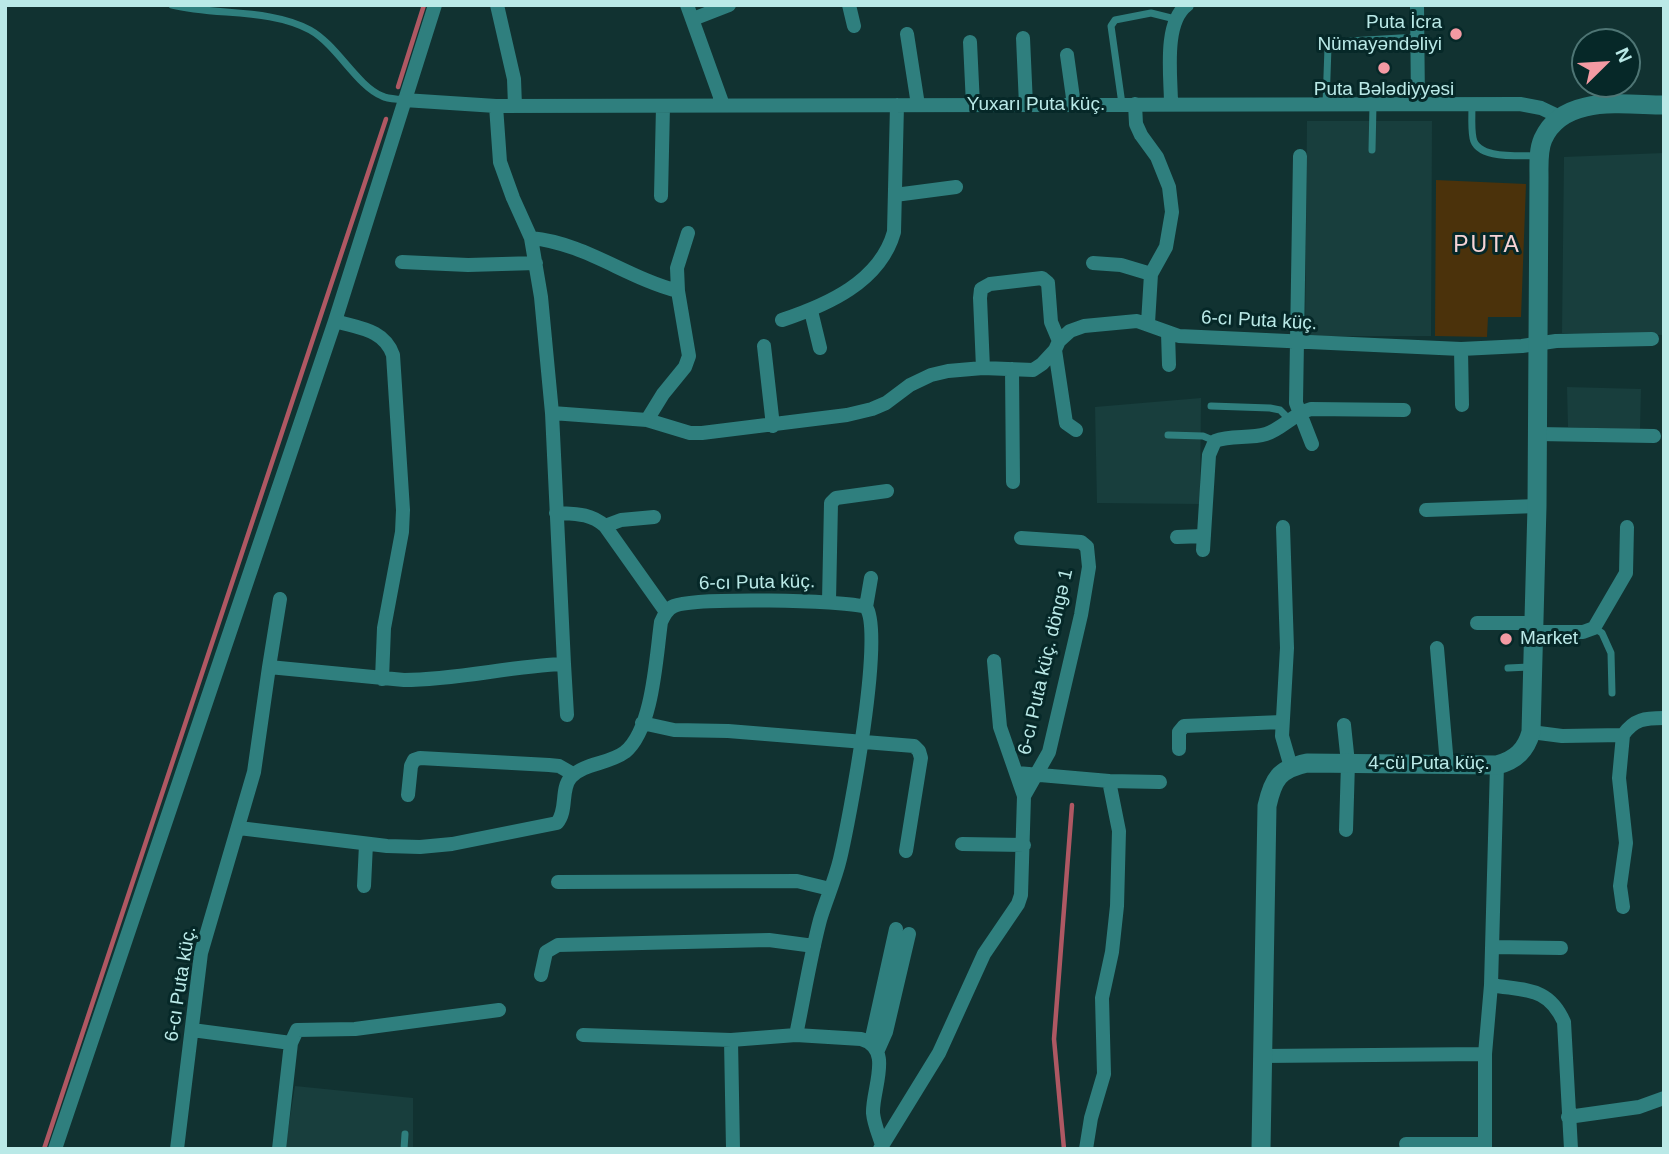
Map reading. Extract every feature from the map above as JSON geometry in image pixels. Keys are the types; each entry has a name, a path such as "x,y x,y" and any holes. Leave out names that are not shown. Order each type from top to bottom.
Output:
{"street":[{"path":"55,1149 335,321 435,5"},
{"path":"497,5 514,79 515,106"},
{"path":"723,105 690,12 729,5"},
{"path":"849,5 854,26"},
{"path":"1171,104 1171,36 1175,19 1187,5"},
{"path":"1417,5 1418,104"},
{"path":"907,34 918,105"},
{"path":"1023,38 1026,105"},
{"path":"970,42 973,105"},
{"path":"1067,55 1074,105"},
{"name":"Yuxarı Puta küç.","path":"404,100 496,106 1472,104 1531,105 1560,117"},
{"path":"1128,104 1141,135 1157,157 1171,197 1172,212 1166,247 1151,274 1148,323"},
{"path":"1623,735 1562,737 1531,732 1538,434 1539,156 1542,141 1560,117 1573,109 1588,106 1664,104"},
{"path":"782,320 811,311 864,279 879,264 890,247 894,232 897,105"},
{"path":"496,106 500,162 531,237 541,298 552,413 568,715"},
{"path":"661,196 663,106"},
{"path":"1300,156 1298,342 1294,416 1312,444"},
{"path":"895,195 956,187"},
{"path":"646,420 658,400 685,367 689,356 678,291 677,268 688,233"},
{"path":"531,237 574,247 654,285 678,291"},
{"path":"402,262 468,265 536,263"},
{"path":"1093,263 1121,264 1151,274"},
{"path":"984,368 981,289 990,284 1042,278 1048,283 1050,290 1051,322 1057,346 1066,423 1076,430"},
{"path":"811,311 820,348"},
{"name":"6-cı Puta küç.","path":"552,413 646,420 690,433 773,426 847,415 886,403 909,385 931,375 984,368 1033,370 1042,364 1070,331 1084,326 1128,320 1148,323 1179,336 1461,349 1501,348 1556,341 1652,339"},
{"path":"335,321 376,332 390,345 393,355 403,510 398,557 384,628 382,679"},
{"path":"1168,333 1168,365"},
{"path":"764,346 773,426"},
{"path":"1461,349 1462,405"},
{"path":"1012,369 1013,482"},
{"path":"1177,537 1203,543 1209,455 1214,441 1267,433 1311,409 1404,411"},
{"path":"1538,434 1654,436"},
{"path":"829,601 831,503 836,498 887,491"},
{"path":"1426,510 1537,506"},
{"path":"239,828 366,844 420,847 452,844 557,823 562,818 567,781 573,774 624,752 632,744 649,706 661,622 666,612 605,526 586,514 556,513"},
{"path":"605,526 621,520 654,517"},
{"path":"1261,1149 1267,806 1271,787 1277,777 1291,766 1282,736 1287,648 1283,527"},
{"path":"1477,623 1583,632 1594,628 1626,573 1627,527"},
{"name":"6-cı Puta küç. döngə 1","path":"1021,538 1082,542 1087,547 1089,557 1081,615 1049,752 1024,796"},
{"path":"796,1035 814,946 840,856 860,743 872,657 872,623 866,607 871,578"},
{"name":"6-cı Puta küç.","path":"177,1149 201,953 254,772 280,600"},
{"name":"6-cı Puta küç.","path":"666,612 674,606 688,603 829,601 866,607"},
{"path":"1437,648 1447,765"},
{"path":"881,1147 939,1053 984,954 1018,904 1021,895 1024,796 1000,727 994,661"},
{"path":"270,667 382,679 421,680 564,664"},
{"path":"1623,908 1620,886 1626,844 1619,778 1623,735 1631,724 1640,720 1664,718"},
{"path":"1179,749 1179,732 1184,726 1282,722"},
{"path":"642,723 674,730 728,731 914,746 921,758 906,851"},
{"path":"1344,725 1348,763 1346,830"},
{"name":"4-cü Puta küç.","path":"1291,766 1307,762 1497,765 1520,754 1528,744 1531,732"},
{"path":"408,795 411,766 414,760 420,758 559,766 573,774"},
{"path":"1406,1144 1485,1146 1485,1054 1491,985 1497,765"},
{"path":"1017,773 1109,781 1160,782"},
{"path":"1086,1149 1091,1118 1104,1074 1102,998 1112,952 1117,906 1119,831 1109,781"},
{"path":"364,886 366,844"},
{"path":"962,844 1024,845"},
{"path":"558,882 797,881 830,889"},
{"path":"874,1046 903,932"},
{"path":"541,975 546,951 558,945 769,940 814,946"},
{"path":"1492,947 1561,948"},
{"path":"1491,985 1536,993 1557,1006 1564,1022 1571,1149"},
{"path":"279,1149 290,1044 297,1030 355,1029 499,1010"},
{"path":"192,1030 290,1044"},
{"path":"583,1035 731,1040 796,1035 861,1039 874,1046 880,1059 873,1111 881,1147"},
{"path":"731,1040 733,1149"},
{"path":"1262,1056 1485,1054"},
{"path":"1568,1117 1639,1107 1664,1098"}],"lane":[{"path":"172,5 289,21 312,31 333,47 371,90 382,96 404,100"},
{"path":"1128,104 1111,26 1115,20 1151,13 1175,19"},
{"path":"1326,104 1328,47 1332,42 1418,37"},
{"path":"1372,150 1373,104"},
{"path":"1472,104 1476,148 1486,153 1539,156"},
{"path":"1211,406 1270,408 1294,416"},
{"path":"1168,435 1203,436 1214,441"},
{"path":"1594,628 1602,633 1611,653 1612,693"},
{"path":"1508,667 1534,667"},
{"path":"404,1149 405,1134"}],"shaded area":[{"path":"1307,121 1432,121 1431,336 1305,336"},
{"path":"1664,153 1664,335 1562,333 1564,157"},
{"path":"1436,180 1526,184 1521,317 1488,317 1487,337 1435,336"},
{"path":"1567,387 1641,389 1640,430 1568,427"},
{"path":"1201,398 1200,504 1097,503 1095,407"},
{"path":"295,1086 413,1098 413,1149 285,1149"}],"waterway":[{"path":"398,87 424,5"},
{"path":"44,1149 386,119"},
{"path":"1064,1149 1054,1039 1072,805"}],"place":[{"name":"Puta İcra Nümayəndəliyi","path":"1456,34"},
{"name":"Puta Bələdiyyəsi","path":"1384,68"},
{"name":"Market","path":"1506,639"}],"district":[{"name":"PUTA","path":"1487,246"}]}
